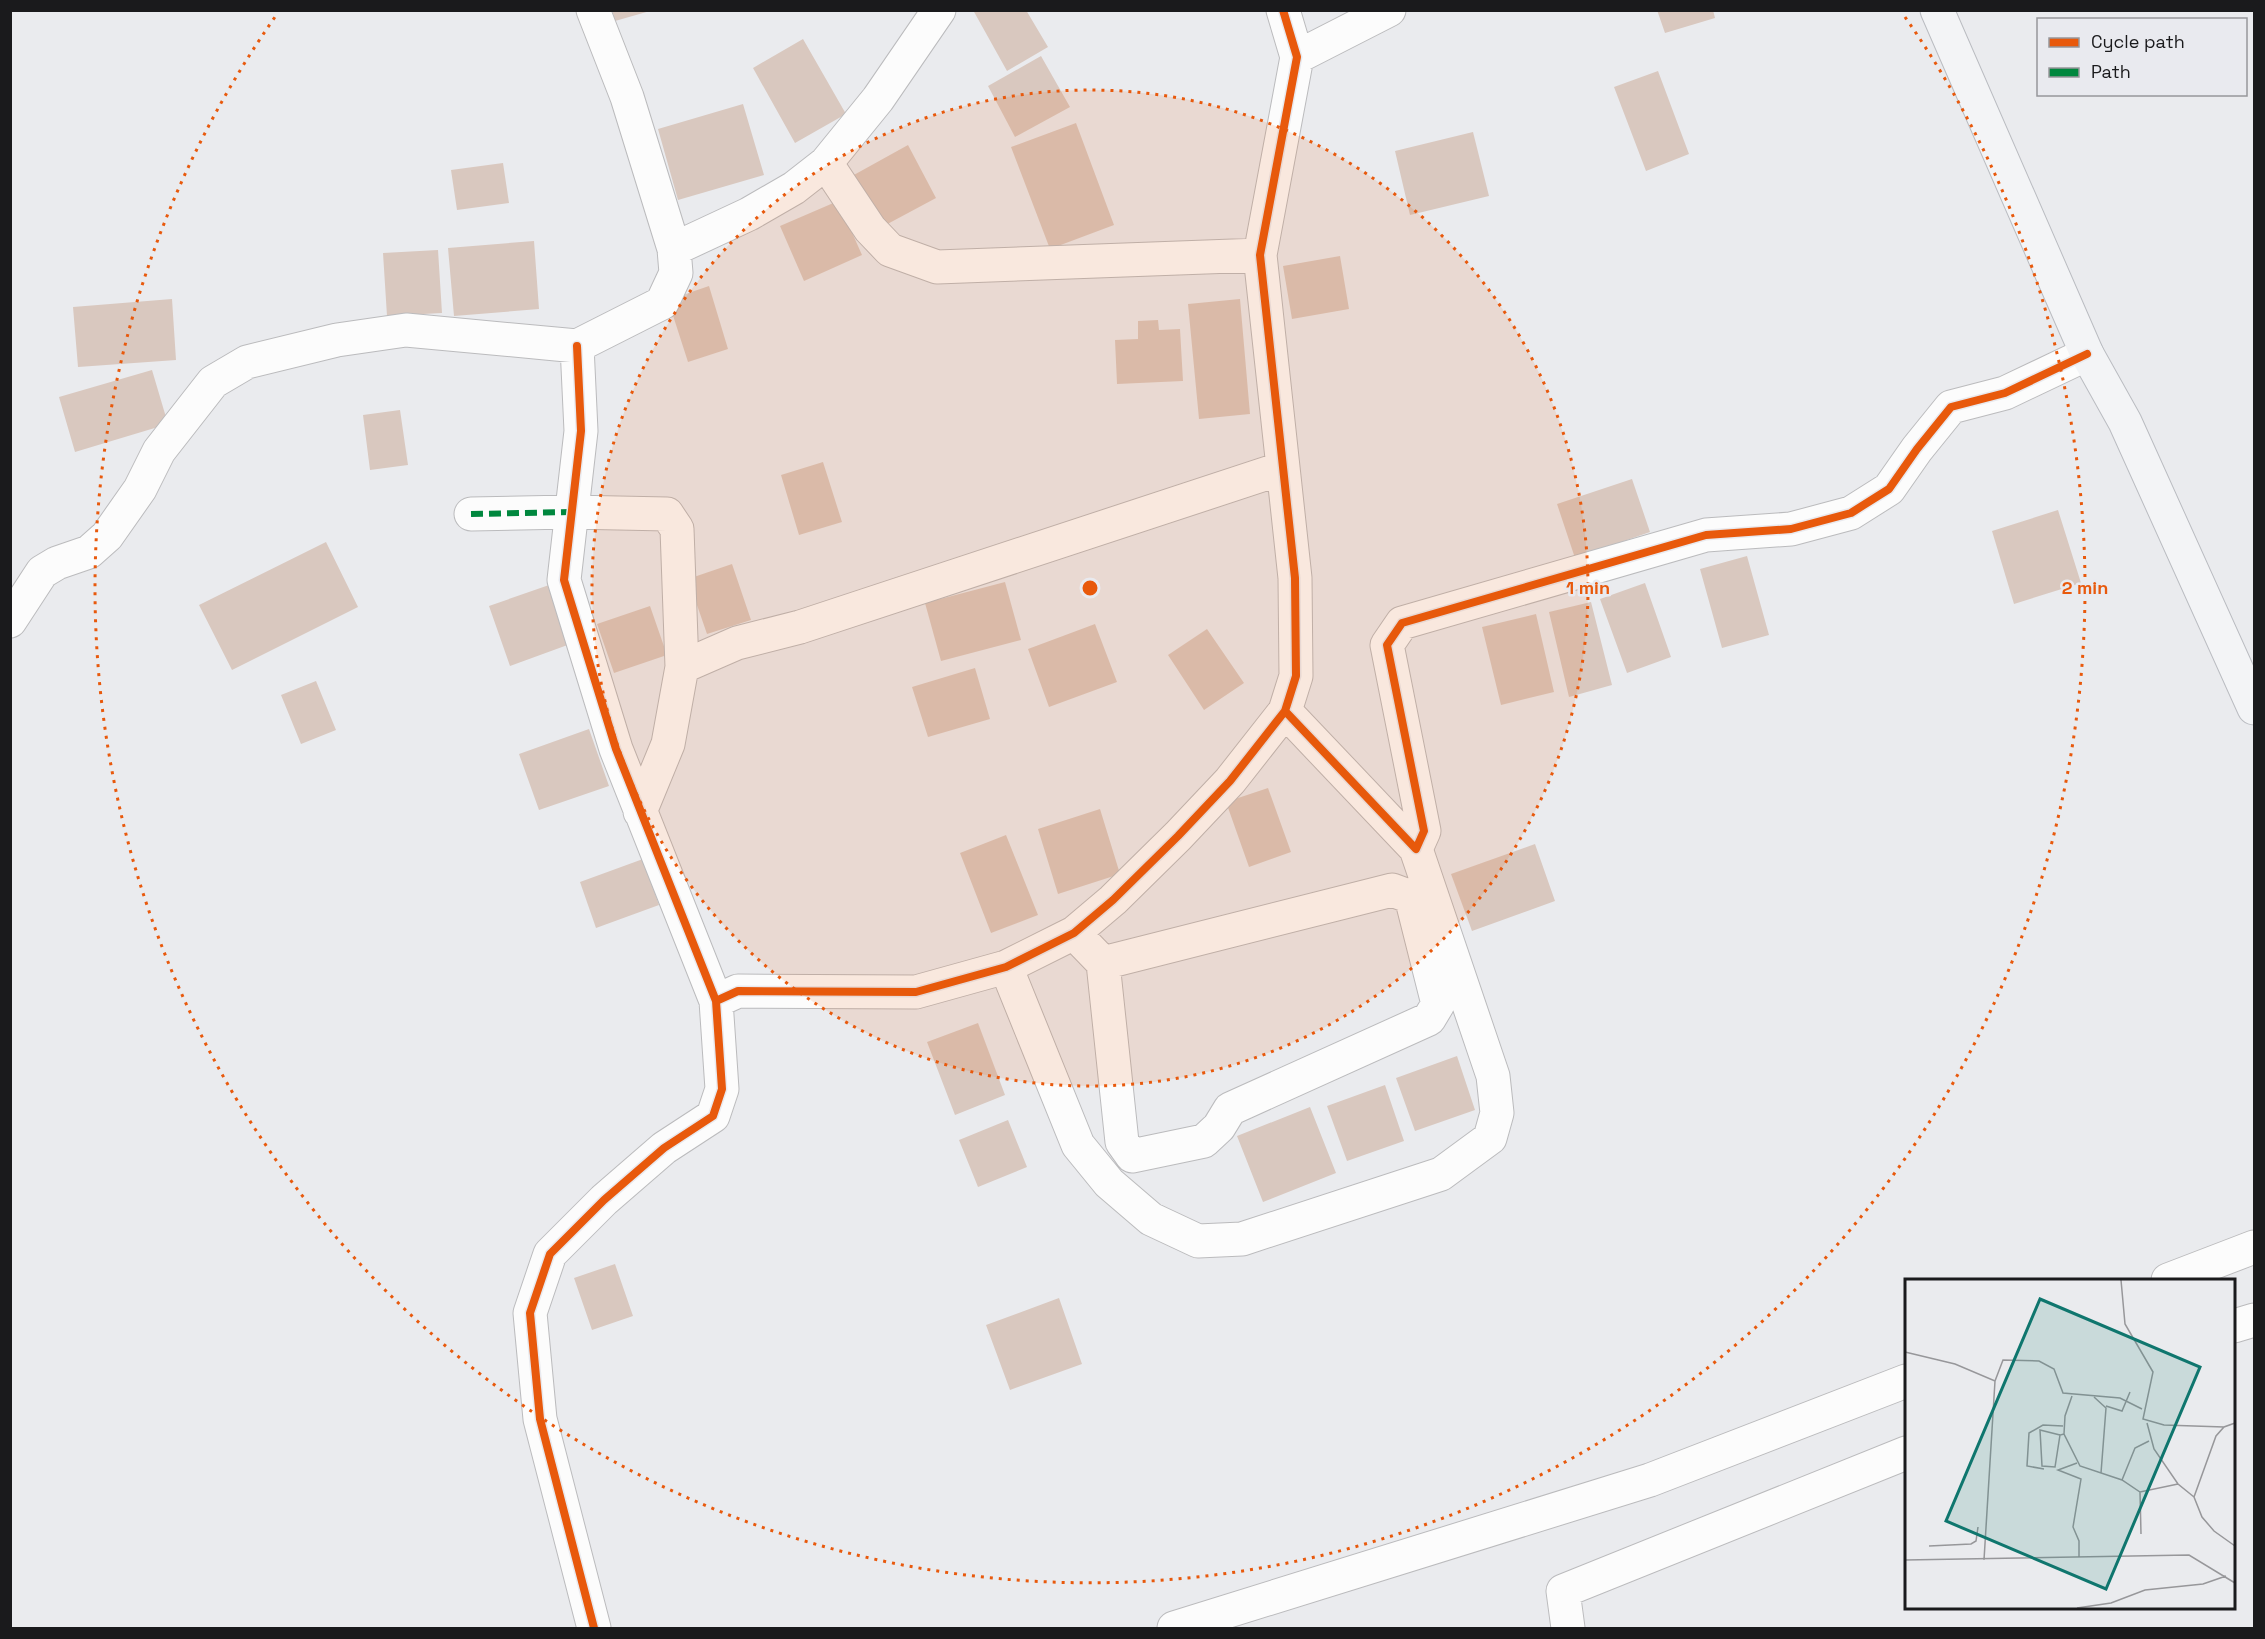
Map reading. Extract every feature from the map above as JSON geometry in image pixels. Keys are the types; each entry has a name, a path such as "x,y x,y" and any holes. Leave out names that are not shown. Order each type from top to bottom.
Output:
{"main road":[{"path":"1937,10 2087,354 2124,422 2254,708"}],"street":[{"path":"10,621 42,572 57,563 89,552 107,536 140,489 159,451 213,382 247,362 337,340 406,330 577,346 662,303 676,273 674,249 627,97 593,10"},
{"path":"674,249 749,214 794,188 826,163 878,99 939,10"},
{"path":"716,1001 738,991 916,992 1006,967 1074,933 1113,900 1193,820 1230,781 1285,711 1296,675 1295,579 1260,255 1297,57 1283,10"},
{"path":"1297,57 1389,10"},
{"path":"826,163 870,229 890,250 937,267 1260,255"},
{"path":"577,346 581,431 564,580 616,749 716,1001 722,1089 713,1116 664,1148 603,1200 550,1254 530,1313 540,1419 594,1629"},
{"path":"1416,849 1424,831 1387,645 1402,623 1706,535 1791,529 1851,513 1889,489 1917,449 1952,407 2005,393 2087,354"},
{"path":"682,667 737,643 800,627 1283,468"},
{"path":"471,514 570,512 667,514 677,529 682,667 668,744 640,812"},
{"path":"1006,967 1078,1145 1109,1183 1151,1219 1198,1241 1242,1239 1441,1174 1490,1138 1497,1113 1493,1076 1416,849 1285,711"},
{"path":"1074,933 1103,963 1122,1142 1132,1156 1204,1141 1219,1127 1230,1109 1429,1018 1438,1004 1411,897 1392,890 1103,963"},
{"path":"2173,1279 2254,1247"},
{"path":"2235,1326 2254,1320"},
{"path":"1174,1629 1650,1480 1905,1381"},
{"path":"1568,1629 1563,1591 1905,1453"}],"building":[{"path":"612,10 650,10 650,11 615,21"},
{"path":"973,10 1026,10 1048,47 1007,71"},
{"path":"1657,10 1713,10 1715,18 1665,33"},
{"path":"803,39 846,114 795,143 753,68"},
{"path":"1041,56 1070,107 1015,137 988,86"},
{"path":"1658,71 1689,154 1646,171 1614,87"},
{"path":"743,104 764,175 678,200 658,129"},
{"path":"1076,123 1114,225 1050,249 1011,147"},
{"path":"1473,132 1489,196 1410,215 1395,151"},
{"path":"908,145 936,198 880,228 852,176"},
{"path":"503,163 509,203 457,210 451,170"},
{"path":"838,201 862,255 804,281 780,226"},
{"path":"534,241 539,309 454,316 448,248"},
{"path":"438,250 442,313 387,316 383,253"},
{"path":"1340,256 1349,309 1292,319 1283,266"},
{"path":"709,286 728,349 688,362 668,300"},
{"path":"172,299 176,360 78,367 73,307"},
{"path":"1240,299 1250,414 1199,419 1188,304"},
{"path":"1158,320 1159,330 1180,329 1183,381 1117,384 1115,340 1138,339 1138,321"},
{"path":"152,370 168,424 75,452 59,397"},
{"path":"400,410 408,465 370,470 363,415"},
{"path":"823,462 842,522 799,535 781,475"},
{"path":"1632,479 1650,532 1575,558 1557,504"},
{"path":"2058,510 2081,583 2014,604 1992,531"},
{"path":"326,542 358,607 232,670 199,605"},
{"path":"1747,556 1769,635 1722,648 1700,569"},
{"path":"732,564 751,620 707,634 688,579"},
{"path":"1005,582 1021,640 941,661 925,603"},
{"path":"1645,583 1671,657 1627,673 1600,599"},
{"path":"552,584 573,643 510,666 489,606"},
{"path":"1591,602 1612,685 1569,697 1549,612"},
{"path":"650,606 667,655 614,673 597,624"},
{"path":"1536,614 1554,692 1501,705 1482,627"},
{"path":"1095,624 1117,682 1049,707 1028,649"},
{"path":"1207,629 1244,683 1204,710 1168,655"},
{"path":"975,668 990,719 928,737 912,687"},
{"path":"316,681 336,730 301,744 281,695"},
{"path":"589,729 609,786 539,810 519,754"},
{"path":"1268,788 1291,852 1249,867 1226,802"},
{"path":"1100,809 1120,874 1058,894 1038,829"},
{"path":"1006,835 1038,915 991,933 960,853"},
{"path":"1535,844 1555,901 1472,931 1451,874"},
{"path":"643,859 659,905 596,928 580,882"},
{"path":"978,1023 1005,1095 955,1115 927,1042"},
{"path":"1457,1056 1475,1110 1415,1131 1396,1078"},
{"path":"1385,1085 1404,1141 1347,1161 1327,1106"},
{"path":"1310,1107 1336,1173 1263,1202 1237,1136"},
{"path":"1008,1120 1027,1167 978,1187 959,1140"},
{"path":"615,1264 633,1316 592,1330 574,1278"},
{"path":"1059,1298 1082,1364 1010,1390 986,1325"}],"marked path":[{"path":"471,514 570,512"}],"cycle path":[{"path":"716,1001 738,991 916,992 1006,967 1074,933 1113,900 1178,836 1230,781 1285,711 1296,676 1295,578 1260,255 1297,57 1283,10"},
{"path":"577,346 581,431 564,580 616,749 716,1001 722,1089 713,1116 664,1148 604,1200 550,1254 530,1313 540,1419 594,1628"},
{"path":"1285,711 1416,849 1424,831 1387,645 1402,623 1706,535 1791,529 1851,513 1889,489 1951,407 2005,393 2087,354"}]}
